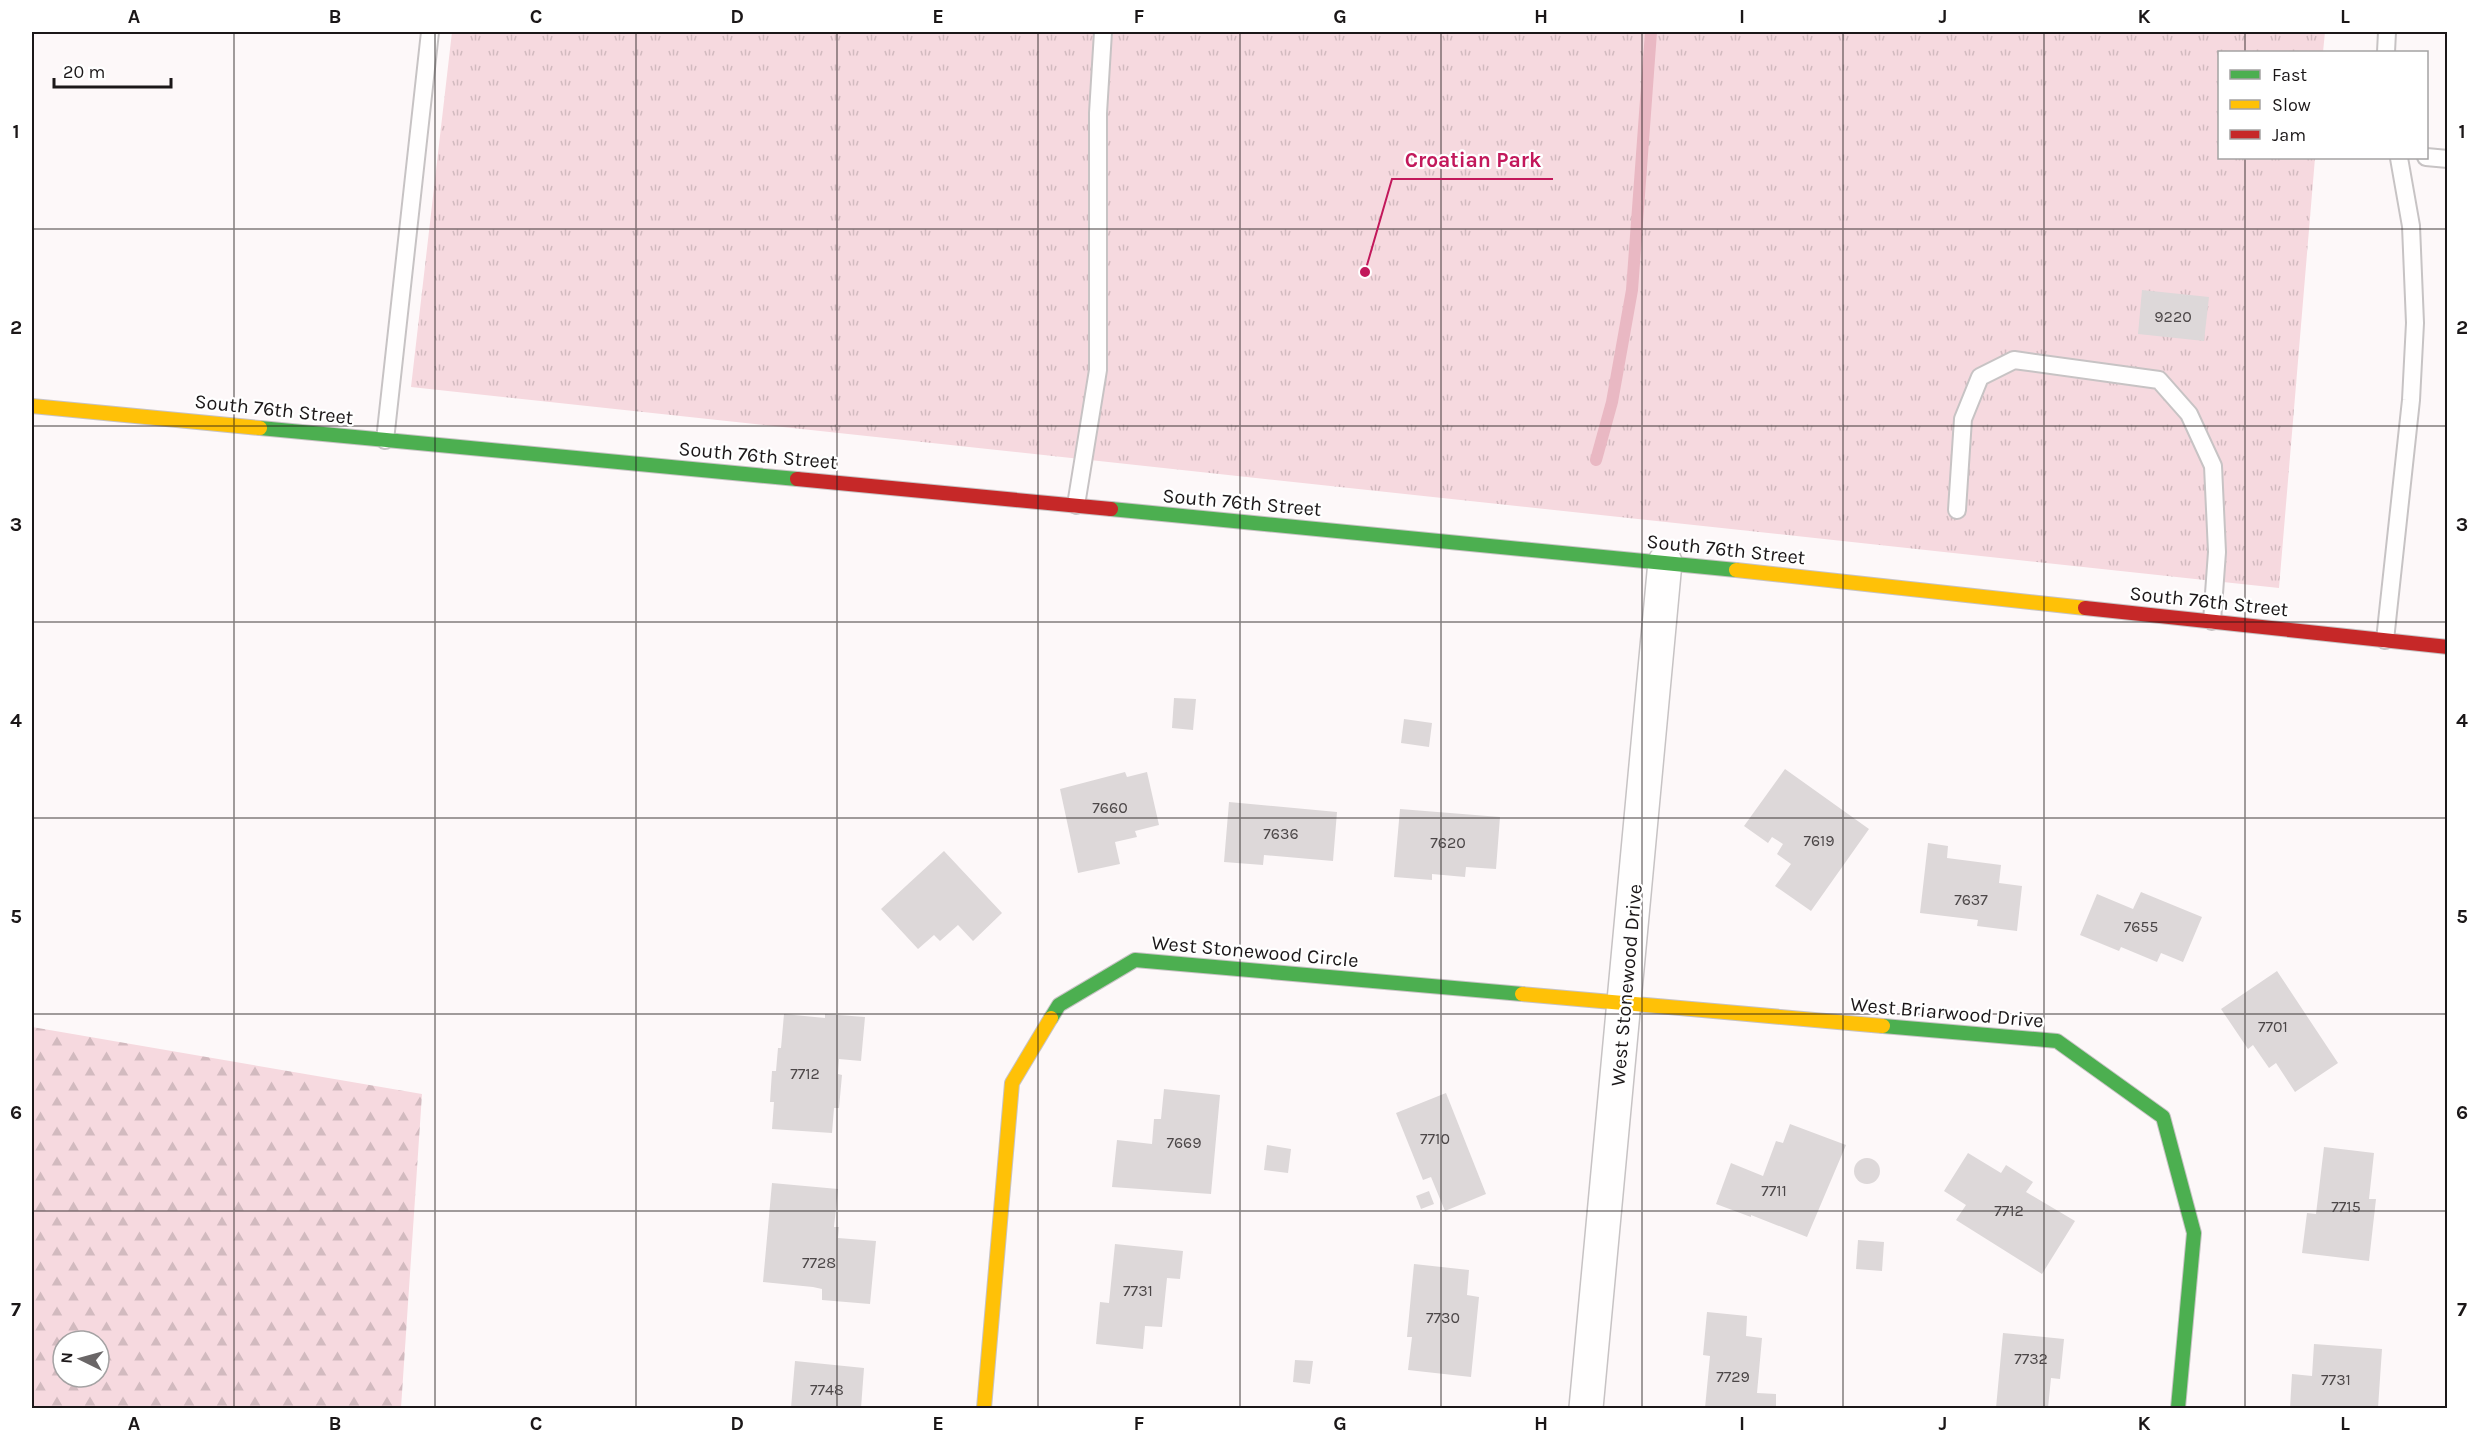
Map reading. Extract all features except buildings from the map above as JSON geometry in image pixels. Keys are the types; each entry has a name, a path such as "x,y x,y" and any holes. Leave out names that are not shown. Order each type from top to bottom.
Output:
{"main road":[{"name":"South 76th Street","path":"32,406 1665,562 2448,647"},
{"name":"West Stonewood Circle","path":"984,1408 1012,1083 1059,1005 1135,960 1624,1003"},
{"name":"West Briarwood Drive","path":"1624,1003 2057,1041 2163,1117 2194,1233 2178,1408"}],"street":[{"name":"West Stonewood Drive","path":"1586,1408 1665,562"}],"lane":[{"path":"385,440 430,32"},
{"path":"1076,505 1098,370 1098,113 1103,32"},
{"path":"2386,51 2387,32"},
{"path":"2428,157 2448,159"},
{"path":"2385,640 2411,400 2415,323 2411,226 2399,159"},
{"path":"1958,510 1963,419 1980,377 2014,360 2159,380 2189,414 2213,466 2217,552 2212,621"}],"green space":[{"path":"452,32 2325,32 2323,51 2218,51 2218,159 2315,159 2279,588 411,387"},
{"path":"32,1027 422,1094 401,1408 32,1408"}],"waterway":[{"path":"1596,460 1612,402 1632,290 1651,32"}],"traffic: fast":[{"path":"260,428 797,479"},
{"path":"1111,509 1736,570"},
{"path":"1051,1018 1059,1005 1135,960 1522,994"},
{"path":"1883,1026 2057,1041 2163,1117 2194,1233 2178,1408"}],"traffic: slow":[{"path":"32,406 260,428"},
{"path":"1736,570 2085,608"},
{"path":"1522,994 1883,1026"},
{"path":"984,1408 1012,1083 1051,1018"}],"traffic: jam":[{"path":"797,479 1111,509"},
{"path":"2085,608 2448,647"}],"place":[{"name":"Croatian Park","path":"1365,272"}]}
